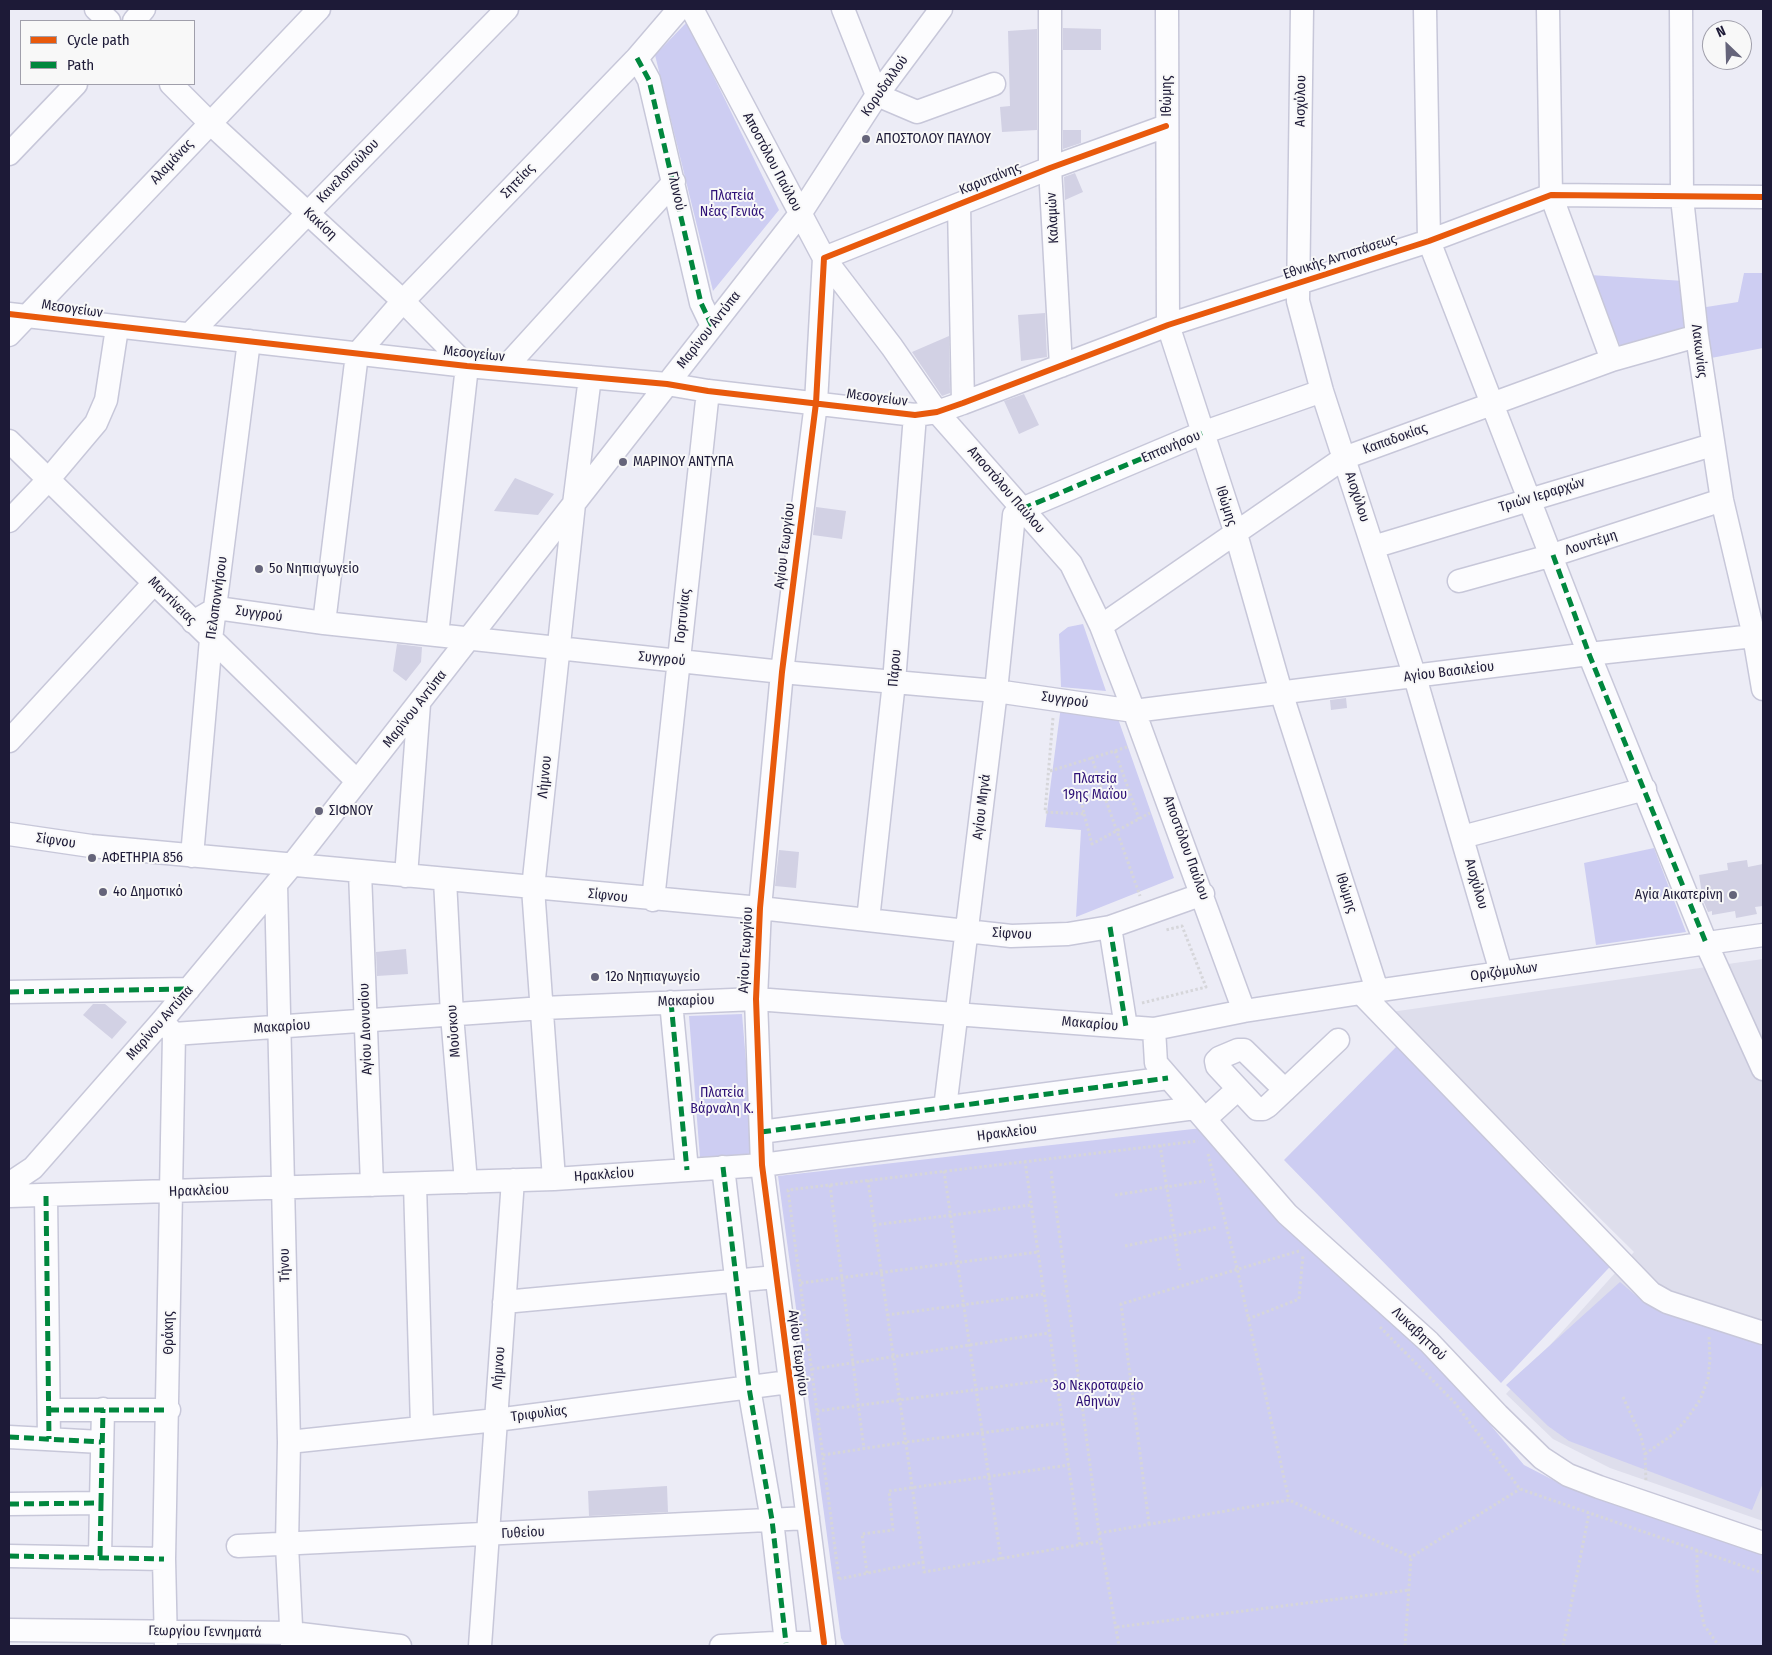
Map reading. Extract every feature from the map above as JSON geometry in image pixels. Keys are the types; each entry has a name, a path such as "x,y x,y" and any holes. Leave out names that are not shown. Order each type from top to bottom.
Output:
{"street":[{"path":"96,9 108,20"},
{"path":"135,20 144,9"},
{"name":"Αλαμάνας","path":"9,334 18,315 210,123 319,9"},
{"name":"Κανελοπούλου","path":"190,334 507,9"},
{"name":"Σητείας","path":"356,354 403,301 637,58 679,9"},
{"name":"Αποστόλου Παύλου","path":"692,9 824,258 892,347 926,413 1022,509 1072,564 1101,626 1146,740 1203,894 1236,1012 1238,1050"},
{"path":"843,9 878,95 917,112 994,84"},
{"name":"Κορυδαλλού","path":"800,214 878,95 941,9"},
{"name":"Καλαμών","path":"1050,9 1050,168 1061,366"},
{"name":"Ιθώμης","path":"1167,9 1168,325 1236,534 1369,992"},
{"name":"Αισχύλου","path":"1302,9 1298,301 1322,391 1415,677 1501,972"},
{"path":"1425,9 1429,241 1589,654 1706,943 1763,1069"},
{"path":"1548,9 1551,195 1612,360"},
{"name":"Λακωνίας","path":"1681,9 1682,198 1697,336 1712,445 1722,500 1759,635 1763,689"},
{"name":"Γλυνού","path":"637,58 650,80 701,302 712,326"},
{"path":"9,154 75,85"},
{"name":"Κακίση","path":"172,85 210,123 403,301 467,366"},
{"name":"Καρυταίνης","path":"824,258 1050,168 1166,126"},
{"path":"504,369 674,182"},
{"name":"Εθνικής Αντιστάσεως","path":"926,413 963,403 1168,325 1429,241 1551,195 1682,198 1763,197"},
{"path":"960,205 963,403"},
{"name":"Μαρίνου Αντύπα","path":"9,1184 33,1168 168,1028 189,989 292,865 420,704 470,637 800,214"},
{"name":"Αγίου Γεωργίου","path":"824,258 816,403 782,672 760,908 756,999 762,1165 825,1645"},
{"name":"Μεσογείων","path":"18,315 117,328 190,334 467,366 667,384 708,391 926,413"},
{"path":"9,520 48,480 96,423 102,411 117,328"},
{"name":"Καπαδοκίας","path":"1101,626 1344,458 1492,402 1612,360 1697,336"},
{"name":"Πελοποννήσου","path":"192,856 211,639 217,608 249,341"},
{"path":"324,623 356,354"},
{"path":"437,635 467,366"},
{"name":"Λήμνου","path":"554,1179 533,888 574,504 590,377"},
{"name":"Γορτυνίας","path":"654,900 708,391"},
{"name":"Επτανήσου","path":"1022,509 1202,433 1322,391"},
{"name":"Πάρου","path":"868,920 926,413"},
{"name":"Μαντίνειας","path":"9,441 357,781"},
{"name":"Τριών Ιεραρχών","path":"1373,547 1712,445"},
{"name":"Λουντέμη","path":"1459,581 1552,555 1722,500"},
{"name":"Αγίου Μηνά","path":"945,1108 996,691 1014,516 1022,509"},
{"path":"9,741 154,583"},
{"name":"Συγγρού","path":"193,622 217,608 324,623 470,637 678,661 996,691 1134,710"},
{"name":"Αγίου Βασιλείου","path":"1134,710 1759,635"},
{"path":"406,876 420,704"},
{"path":"1462,837 1645,789"},
{"name":"Σίφνου","path":"9,834 91,846 654,900 760,908 1011,936 1058,935 1110,927 1203,894"},
{"name":"Αγίου Διονυσίου","path":"360,872 372,1185"},
{"name":"Μούσκου","path":"445,880 452,1015 466,1182"},
{"name":"Τήνου","path":"276,884 289,1442 287,1545 292,1639"},
{"path":"1110,927 1126,1027"},
{"name":"Οριζόμυλων","path":"1236,1012 1763,935"},
{"path":"9,992 189,989"},
{"path":"1369,992 1651,1293 1667,1302 1763,1333"},
{"name":"Μακαρίου","path":"168,1028 366,1022 543,1008 756,999 1154,1029 1236,1012"},
{"path":"671,1002 688,1170"},
{"name":"Θράκης","path":"166,1639 164,1559 168,1410 170,1192 168,1028"},
{"name":"Λυκαβηττού","path":"1154,1029 1156,1063 1202,1122 1287,1214 1430,1342 1498,1415 1542,1458 1568,1475 1763,1543"},
{"path":"1285,1090 1250,1053 1238,1050 1218,1058 1216,1061 1217,1066 1258,1109 1268,1106 1285,1090 1338,1040"},
{"path":"760,1132 1168,1078"},
{"path":"1202,1122 1238,1089"},
{"name":"Ηρακλείου","path":"9,1196 554,1179 762,1165 1202,1122"},
{"path":"723,1168 749,1388 772,1520 779,1644"},
{"name":"Λήμνου","path":"480,1646 513,1180"},
{"path":"415,1184 422,1427"},
{"path":"46,1196 49,1439"},
{"path":"504,1302 776,1277"},
{"name":"Τριφυλίας","path":"289,1442 496,1420 789,1382"},
{"path":"100,1558 103,1409"},
{"path":"49,1410 168,1410"},
{"path":"9,1437 101,1442"},
{"path":"9,1504 101,1502"},
{"name":"Γυθείου","path":"238,1546 808,1518"},
{"path":"9,1556 164,1559"},
{"name":"Γεωργίου Γεννηματά","path":"9,1630 166,1639 292,1639 400,1646"},
{"path":"721,1646 825,1645"}],"path":[{"path":"1054,699 1046,812 1084,814"},
{"path":"1050,771 1146,740"},
{"path":"1115,750 1139,818"},
{"path":"1092,758 1116,832 1147,913"},
{"path":"1103,792 1081,800 1092,844 1169,804"},
{"path":"1138,994 1140,1003 1206,987 1182,926 1163,931"},
{"path":"923,1562 839,1578 788,1190 1160,1145 1202,1122"},
{"path":"1160,1145 1180,1270"},
{"path":"1206,1148 1237,1268 1289,1500"},
{"path":"1025,1160 1080,1545"},
{"path":"944,1171 1001,1560"},
{"path":"1051,1171 1101,1541 1119,1646"},
{"path":"868,1180 924,1572 1101,1541"},
{"path":"1114,1195 1205,1181"},
{"path":"830,1185 864,1449"},
{"path":"874,1225 1031,1205"},
{"path":"1125,1246 1218,1227"},
{"path":"1149,1524 1121,1304 1237,1268 1304,1250"},
{"path":"1304,1250 1310,1256"},
{"path":"1248,1319 1299,1298 1304,1250"},
{"path":"800,1283 1038,1252"},
{"path":"888,1315 1044,1294"},
{"path":"1645,1454 1672,1434 1686,1420 1700,1400 1708,1378 1710,1359 1709,1336 1702,1313"},
{"path":"1380,1326 1455,1404 1520,1489 1763,1573"},
{"path":"812,1369 1050,1333"},
{"path":"817,1411 1056,1379"},
{"path":"1623,1397 1642,1436 1645,1454 1645,1503"},
{"path":"823,1455 906,1442 1062,1423"},
{"path":"867,1573 862,1534 893,1530 888,1491 1068,1465"},
{"path":"1411,1557 1520,1489"},
{"path":"1100,1533 1289,1500 1411,1557"},
{"path":"1563,1646 1589,1513"},
{"path":"1697,1550 1697,1590 1704,1625 1719,1646"},
{"path":"1405,1646 1411,1557"},
{"path":"1117,1628 1409,1590"}],"shaded area":[{"path":"1763,959 1763,1521 1610,1468 1553,1439 1506,1394 1634,1252 1391,1012"}],"green space":[{"name":"Πλατεία Νέας Γενιάς","path":"687,22 779,210 713,291 655,55"},
{"path":"1744,273 1763,273 1763,348 1706,359 1700,308 1738,302"},
{"path":"1590,275 1684,281 1689,330 1621,348"},
{"path":"1083,624 1106,691 1061,687 1059,634 1068,627"},
{"name":"Πλατεία 19ης Μαΐου","path":"1061,706 1116,713 1174,878 1076,917 1081,830 1045,827"},
{"path":"1654,848 1686,932 1596,945 1584,863"},
{"name":"Πλατεία Βάρναλη Κ.","path":"742,1014 754,1156 700,1158 689,1016"},
{"path":"1401,1042 1620,1256 1501,1383 1284,1160"},
{"name":"3ο Νεκροταφείο Αθηνών","path":"1202,1128 1431,1354 1524,1465 1559,1483 1763,1549 1763,1646 845,1646 841,1638 778,1176"},
{"path":"1620,1282 1640,1299 1658,1309 1763,1342 1763,1483 1752,1510 1569,1441 1548,1426 1506,1385"}],"building":[{"path":"1063,28 1101,29 1101,50 1063,50"},
{"path":"1037,29 1037,130 1002,132 1000,107 1010,106 1008,31"},
{"path":"1063,130 1081,130 1081,143 1063,149"},
{"path":"1075,173 1083,192 1065,200 1064,177"},
{"path":"1045,313 1047,357 1021,361 1018,315"},
{"path":"949,336 950,393 942,396 912,352"},
{"path":"1024,394 1039,425 1019,434 1004,401"},
{"path":"515,478 554,494 538,515 494,511"},
{"path":"816,507 846,511 842,539 813,535"},
{"path":"397,644 422,647 421,662 406,681 393,671"},
{"path":"1346,698 1347,708 1331,710 1330,700"},
{"path":"779,850 799,852 796,888 775,886"},
{"name":"Αγία Αικατερίνη","path":"1747,860 1748,867 1763,864 1763,906 1755,907 1757,914 1736,918 1735,911 1712,915 1712,911 1708,912 1703,900 1699,875 1728,870 1727,863"},
{"path":"406,949 408,974 377,976 376,952"},
{"path":"93,1004 105,1004 127,1022 112,1039 83,1015"},
{"path":"667,1486 668,1512 589,1516 588,1491"}],"marked path":[{"path":"637,58 649,80 701,303 712,326"},
{"path":"1022,509 1202,433"},
{"path":"1553,555 1589,654 1706,943"},
{"path":"1110,927 1126,1027"},
{"path":"9,992 189,989"},
{"path":"671,1002 687,1170"},
{"path":"761,1132 1168,1078"},
{"path":"723,1167 749,1388 772,1520 786,1643"},
{"path":"46,1196 49,1439"},
{"path":"101,1503 103,1409"},
{"path":"49,1410 169,1410"},
{"path":"9,1437 101,1442"},
{"path":"9,1504 101,1503 100,1558"},
{"path":"9,1556 164,1559"}],"cycle path":[{"path":"824,1643 762,1165 756,999 760,908 782,672 816,403 824,258 1050,168 1166,126"},
{"path":"9,314 467,366 667,384 708,391 915,415 937,412 1168,325 1429,241 1551,195 1763,197"}],"place":[{"name":"ΑΠΟΣΤΟΛΟΥ ΠΑΥΛΟΥ","path":"866,139"},
{"name":"ΜΑΡΙΝΟΥ ΑΝΤΥΠΑ","path":"623,462"},
{"name":"5ο Νηπιαγωγείο","path":"259,569"},
{"name":"ΣΙΦΝΟΥ","path":"319,811"},
{"name":"ΑΦΕΤΗΡΙΑ 856","path":"92,858"},
{"name":"4ο Δημοτικό","path":"103,892"},
{"name":"Αγία Αικατερίνη","path":"1733,895"},
{"name":"12ο Νηπιαγωγείο","path":"595,977"}]}
